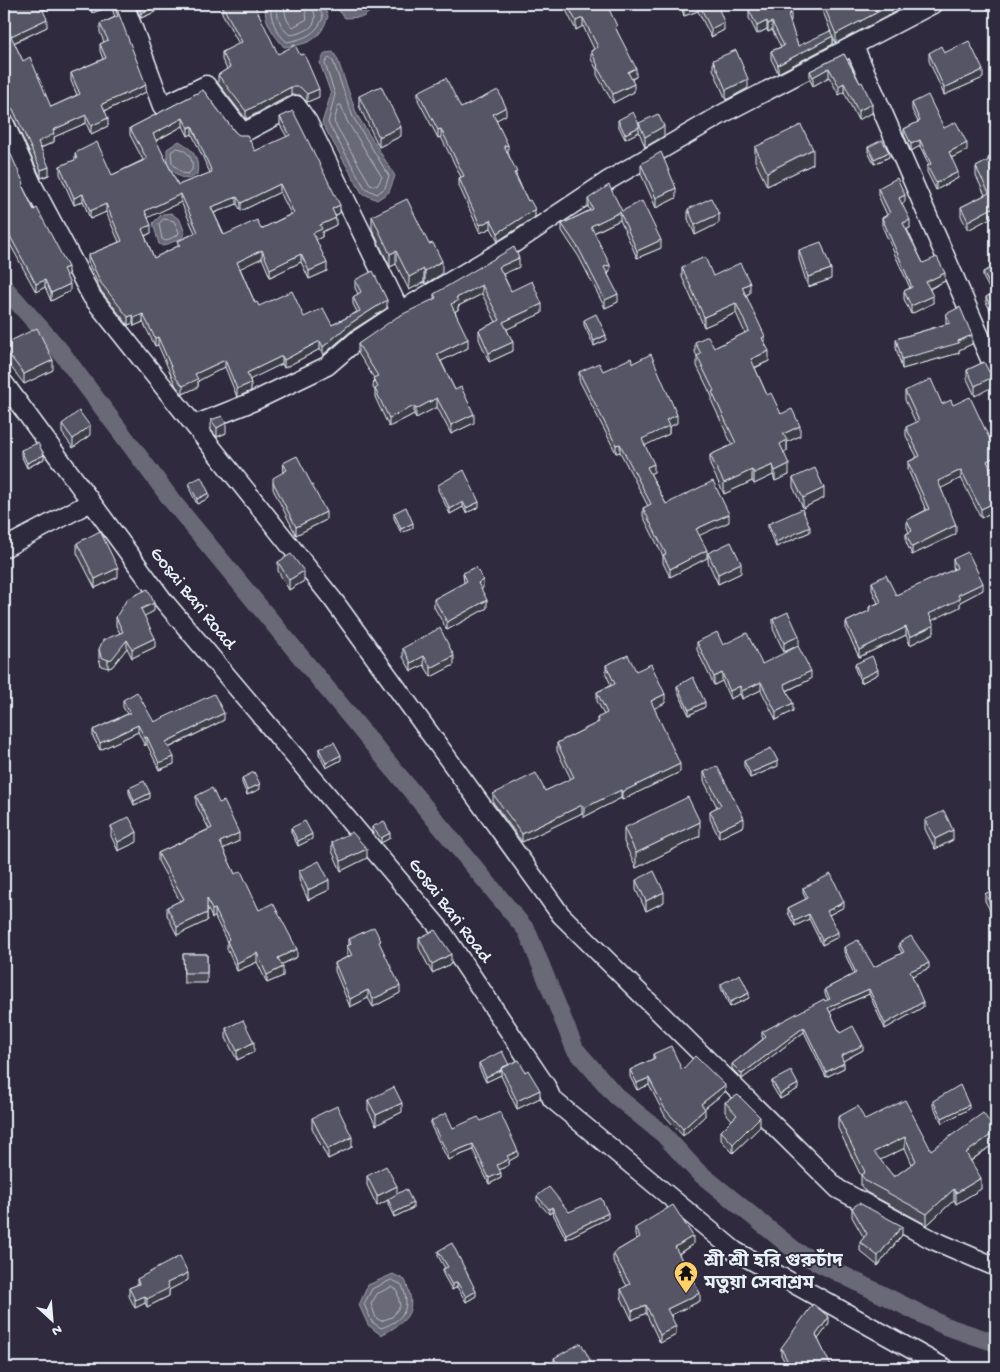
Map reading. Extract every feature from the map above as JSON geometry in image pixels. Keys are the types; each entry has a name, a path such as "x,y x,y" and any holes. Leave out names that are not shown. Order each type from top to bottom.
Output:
{"street":[{"path":"124,4 162,106 206,85 243,133 296,105 308,122 400,311"},
{"path":"194,425 252,402 327,366 357,340 400,311 513,244 609,180 724,112 933,4"},
{"path":"854,46 996,373"},
{"path":"4,122 32,186 92,297 334,601 561,916 838,1189 933,1240 996,1267"},
{"name":"Gosai Bari Road","path":"4,383 163,600 442,930 546,1086 552,1099 736,1251 945,1368"},
{"path":"4,548 91,502"}],"water":[{"path":"266,4 322,4 328,16 321,31 312,40 284,47 267,21"},
{"path":"333,4 380,4 363,17 345,18"},
{"path":"333,52 337,58 357,115 395,176 389,192 377,200 362,193 322,123 331,94 320,63 325,53"},
{"path":"179,141 191,150 196,158 197,174 189,179 181,177 167,165 167,149"},
{"path":"171,213 180,220 185,233 182,238 163,246 159,244 153,223 162,214"},
{"path":"393,1274 405,1280 411,1300 411,1307 404,1320 381,1335 368,1325 359,1305 368,1285"}],"building":[{"path":"4,4 40,4 47,19 11,36 23,61 30,57 51,107 80,94 71,73 106,58 100,44 108,40 100,24 118,16 113,4 115,4 146,85 102,104 108,118 91,126 86,115 53,130 54,134 38,142 49,167 41,170 13,109 4,104"},
{"path":"137,4 153,4 155,7 141,13"},
{"path":"254,4 278,54 295,45 300,55 304,54 319,89 307,94 300,87 291,87 246,111 218,75 230,67 222,52 242,42 222,5"},
{"path":"567,4 603,4 605,8 608,7 617,26 615,27 636,68 628,72 634,84 613,94 597,67 591,51 598,47 583,18 576,21"},
{"path":"683,4 695,4 684,8"},
{"path":"699,4 717,4 724,22 711,29"},
{"path":"759,4 786,4 791,13 788,15 798,46 830,31 833,36 778,65 771,51 784,46 772,22 768,24 767,21 757,26 749,10"},
{"path":"823,4 847,4 848,8 857,4 893,4 836,34"},
{"path":"969,41 983,70 944,88 929,53 941,46 944,53"},
{"path":"736,50 748,79 726,90 713,60"},
{"path":"844,54 860,83 862,82 872,104 858,111 844,83 839,86 829,68 813,77 810,71"},
{"path":"446,78 461,108 498,90 506,107 493,114 508,145 504,146 517,172 514,173 528,201 530,200 535,209 498,233 491,220 480,225 459,178 464,176 441,129 438,130 418,92"},
{"path":"381,86 401,127 379,137 359,96"},
{"path":"203,90 235,132 239,135 247,135 255,151 290,135 280,117 293,111 340,205 332,209 336,218 320,225 322,229 313,233 327,263 309,271 301,254 270,269 262,250 237,262 255,303 257,302 259,306 292,291 304,317 323,308 332,325 360,311 353,297 361,292 355,280 373,271 387,300 351,323 323,347 320,341 284,360 282,356 247,373 251,383 237,389 225,360 195,374 198,379 183,386 176,378 158,337 155,338 143,314 134,318 133,315 128,317 101,283 88,255 122,241 106,204 90,211 83,194 74,198 60,166 77,159 75,153 97,142 112,175 147,159 130,128","holes":["183,118 188,128 192,126 212,172 178,185 153,134","280,184 294,213 261,229 257,220 224,235 211,207 237,197 241,203","181,194 198,232 178,241 180,245 154,258 142,229 151,225 145,211"]},
{"path":"928,95 944,128 956,122 967,143 949,152 958,172 936,183 927,166 931,164 920,140 911,144 904,129 920,121 912,103"},
{"path":"633,112 639,127 625,134 618,120"},
{"path":"658,114 664,126 645,137 639,123"},
{"path":"801,125 813,149 767,172 755,147"},
{"path":"4,139 34,210 37,208 68,267 63,269 70,284 51,293 45,280 36,284 4,225"},
{"path":"882,140 889,152 874,159 868,147"},
{"path":"661,152 676,188 656,198 641,164"},
{"path":"996,154 996,211 994,207 968,221 961,207 989,193 976,167"},
{"path":"897,178 905,195 899,198 910,220 903,223 923,263 937,257 945,273 926,282 933,296 911,306 904,291 912,287 882,218 890,213 878,188"},
{"path":"609,185 622,211 642,201 661,240 637,251 620,212 591,226 610,265 604,267 618,294 605,300 579,249 562,224 593,209 588,199"},
{"path":"711,198 719,214 695,225 688,209"},
{"path":"407,199 429,244 433,243 442,261 425,271 424,269 409,277 396,251 390,254 372,216"},
{"path":"821,242 831,269 808,277 799,250"},
{"path":"514,247 519,258 499,267 511,291 532,281 542,304 503,322 513,342 489,353 479,330 500,320 482,285 456,298 458,301 451,304 468,339 437,354 455,390 461,387 474,414 451,425 437,398 416,409 414,406 389,418 375,389 378,387 373,378 378,376 358,344 397,317 436,298 434,294"},
{"path":"705,257 713,276 740,263 750,283 742,287 765,336 762,338 769,351 751,359 767,395 771,393 781,414 792,409 800,426 783,434 787,440 780,444 789,464 775,471 773,465 754,473 752,470 724,483 710,455 736,443 697,356 701,354 695,342 708,336 714,348 749,331 736,303 704,317 682,267"},
{"path":"996,266 996,309 993,311 986,297 994,293 983,272"},
{"path":"960,307 972,335 958,341 959,343 902,359 896,339 950,323 946,314"},
{"path":"596,314 606,335 594,341 584,320"},
{"path":"37,328 53,360 24,374 4,348 4,344"},
{"path":"651,354 677,415 666,420 669,426 642,439 654,464 647,467 666,504 713,481 729,514 696,529 707,550 670,569 663,555 666,554 643,508 651,504 620,444 616,445 579,372 599,363 603,371 631,358 633,363"},
{"path":"984,362 989,372 996,375 975,386 967,370"},
{"path":"931,379 942,404 951,400 953,405 970,397 992,444 996,442 996,456 987,461 996,481 996,502 981,509 961,470 938,481 956,525 912,547 906,534 912,531 907,520 929,509 908,462 920,456 906,427 919,421 905,391"},
{"path":"79,411 90,426 73,439 62,424"},
{"path":"222,416 226,423 217,428 211,420"},
{"path":"38,443 44,455 27,463 21,450"},
{"path":"297,456 326,512 296,527 273,482 273,478 287,470 283,463"},
{"path":"815,468 824,488 803,498 793,478"},
{"path":"464,470 479,502 466,508 463,502 450,509 438,485"},
{"path":"201,477 209,493 197,499 189,483"},
{"path":"406,507 413,523 401,529 394,513"},
{"path":"802,509 810,527 776,542 768,524"},
{"path":"100,531 118,568 95,579 77,543"},
{"path":"731,542 741,563 718,574 708,553"},
{"path":"968,552 983,583 958,595 960,599 929,614 934,625 910,637 906,627 859,650 846,622 871,610 869,607 881,602 872,582 886,575 896,595 957,568 953,559"},
{"path":"291,554 304,571 289,580 278,562"},
{"path":"476,567 483,580 478,583 487,600 447,622 434,599 467,581 463,573"},
{"path":"148,589 154,603 141,609 155,638 132,649 127,640 112,659 108,660 101,657 99,649 103,640 123,632 116,617 127,599"},
{"path":"788,612 799,636 784,643 773,619"},
{"path":"440,628 454,656 431,668 424,656 411,663 403,648"},
{"path":"717,632 723,645 747,633 762,664 798,646 811,671 784,684 793,703 776,712 761,682 742,691 740,686 730,691 722,673 714,677 697,642"},
{"path":"628,655 636,671 651,664 665,694 651,701 680,764 584,808 582,805 522,834 493,794 536,773 545,791 574,777 557,743 599,722 597,718 607,713 597,692 615,684 606,665"},
{"path":"872,656 878,670 861,678 855,664"},
{"path":"693,677 705,702 689,710 677,686"},
{"path":"137,692 154,722 214,694 224,713 166,742 174,757 159,763 147,737 145,738 138,725 100,743 93,730 130,713 123,700"},
{"path":"334,742 341,755 326,763 319,749"},
{"path":"771,748 778,761 750,773 744,761"},
{"path":"717,766 744,818 719,830 710,811 721,805 704,772"},
{"path":"254,772 260,784 247,790 242,778"},
{"path":"144,781 150,793 134,801 129,788"},
{"path":"212,788 219,803 224,801 239,833 220,842 235,874 241,871 259,910 273,903 297,949 278,958 283,967 267,975 257,953 237,963 227,941 229,939 215,909 212,910 207,898 207,913 177,927 167,907 184,899 158,853 212,828 196,796"},
{"path":"688,797 700,822 636,853 624,828"},
{"path":"944,811 953,830 935,839 925,820"},
{"path":"129,817 137,832 118,842 111,826"},
{"path":"305,821 312,834 298,841 291,828"},
{"path":"384,821 390,833 381,838 372,827"},
{"path":"352,832 367,849 341,861 332,842"},
{"path":"319,861 329,880 308,890 299,871"},
{"path":"654,871 664,892 646,901 636,880"},
{"path":"831,874 844,902 827,911 838,932 822,940 809,914 795,921 788,908 808,898 803,888"},
{"path":"996,888 996,914 985,894"},
{"path":"374,927 400,986 373,999 368,990 350,999 335,963 352,955 347,946 351,944 349,939"},
{"path":"435,930 451,954 432,964 419,938"},
{"path":"911,936 929,963 910,971 923,1002 885,1024 869,989 828,1008 840,1033 853,1026 863,1045 841,1056 844,1063 826,1072 804,1027 742,1074 732,1064 766,1037 762,1032 824,999 825,1001 830,999 825,989 856,973 844,947 858,940 874,967 904,952 899,943"},
{"path":"183,954 207,954 207,973 184,973"},
{"path":"740,974 749,993 730,1002 721,984"},
{"path":"243,1020 254,1042 237,1051 226,1028"},
{"path":"671,1046 682,1070 695,1056 725,1085 701,1104 705,1109 683,1129 665,1109 649,1078 637,1083 630,1070 655,1058 653,1054"},
{"path":"502,1051 509,1065 486,1077 479,1063"},
{"path":"519,1060 525,1072 528,1070 540,1090 517,1101 501,1068"},
{"path":"791,1071 798,1084 780,1094 772,1081"},
{"path":"960,1085 969,1105 942,1118 933,1101"},
{"path":"394,1087 402,1103 376,1115 368,1100"},
{"path":"738,1095 760,1117 733,1144 721,1131 737,1115 725,1102"},
{"path":"905,1100 931,1150 983,1113 996,1131 966,1153 981,1178 956,1193 954,1189 927,1214 866,1181 861,1175 865,1172 838,1117 858,1106 865,1120","holes":["905,1137 916,1161 894,1177 874,1152"]},
{"path":"337,1106 352,1137 328,1149 312,1118"},
{"path":"500,1112 518,1151 507,1156 509,1159 497,1165 501,1173 489,1178 473,1144 448,1154 431,1121 446,1113 453,1128 478,1117 481,1121"},
{"path":"386,1166 397,1186 377,1196 367,1176"},
{"path":"549,1187 569,1212 601,1198 608,1213 566,1234 552,1207 549,1209 537,1196"},
{"path":"406,1189 413,1203 394,1213 388,1199"},
{"path":"859,1203 902,1226 878,1256 860,1242 867,1234 852,1208"},
{"path":"673,1205 693,1236 675,1247 700,1293 667,1309 676,1326 660,1335 646,1305 632,1311 621,1289 630,1284 613,1253 640,1237 635,1228"},
{"path":"452,1243 476,1291 466,1297 457,1282 452,1285 443,1269 448,1267 438,1251"},
{"path":"180,1256 188,1273 167,1283 169,1288 147,1299 145,1296 135,1300 129,1288 139,1284 137,1279"},
{"path":"813,1304 829,1317 816,1335 831,1366 827,1368 791,1368 781,1348"},
{"path":"581,1343 590,1360 573,1368 560,1368 554,1358"}],"waterway":[{"path":"4,287 58,348 173,502 527,931 575,1049 616,1096 663,1134 697,1171 797,1252 945,1326 996,1343"}],"place":[{"name":"শ্রী শ্রী হরি গুরুচাঁদ মতুয়া সেবাশ্রম","path":"686,1294"}]}
